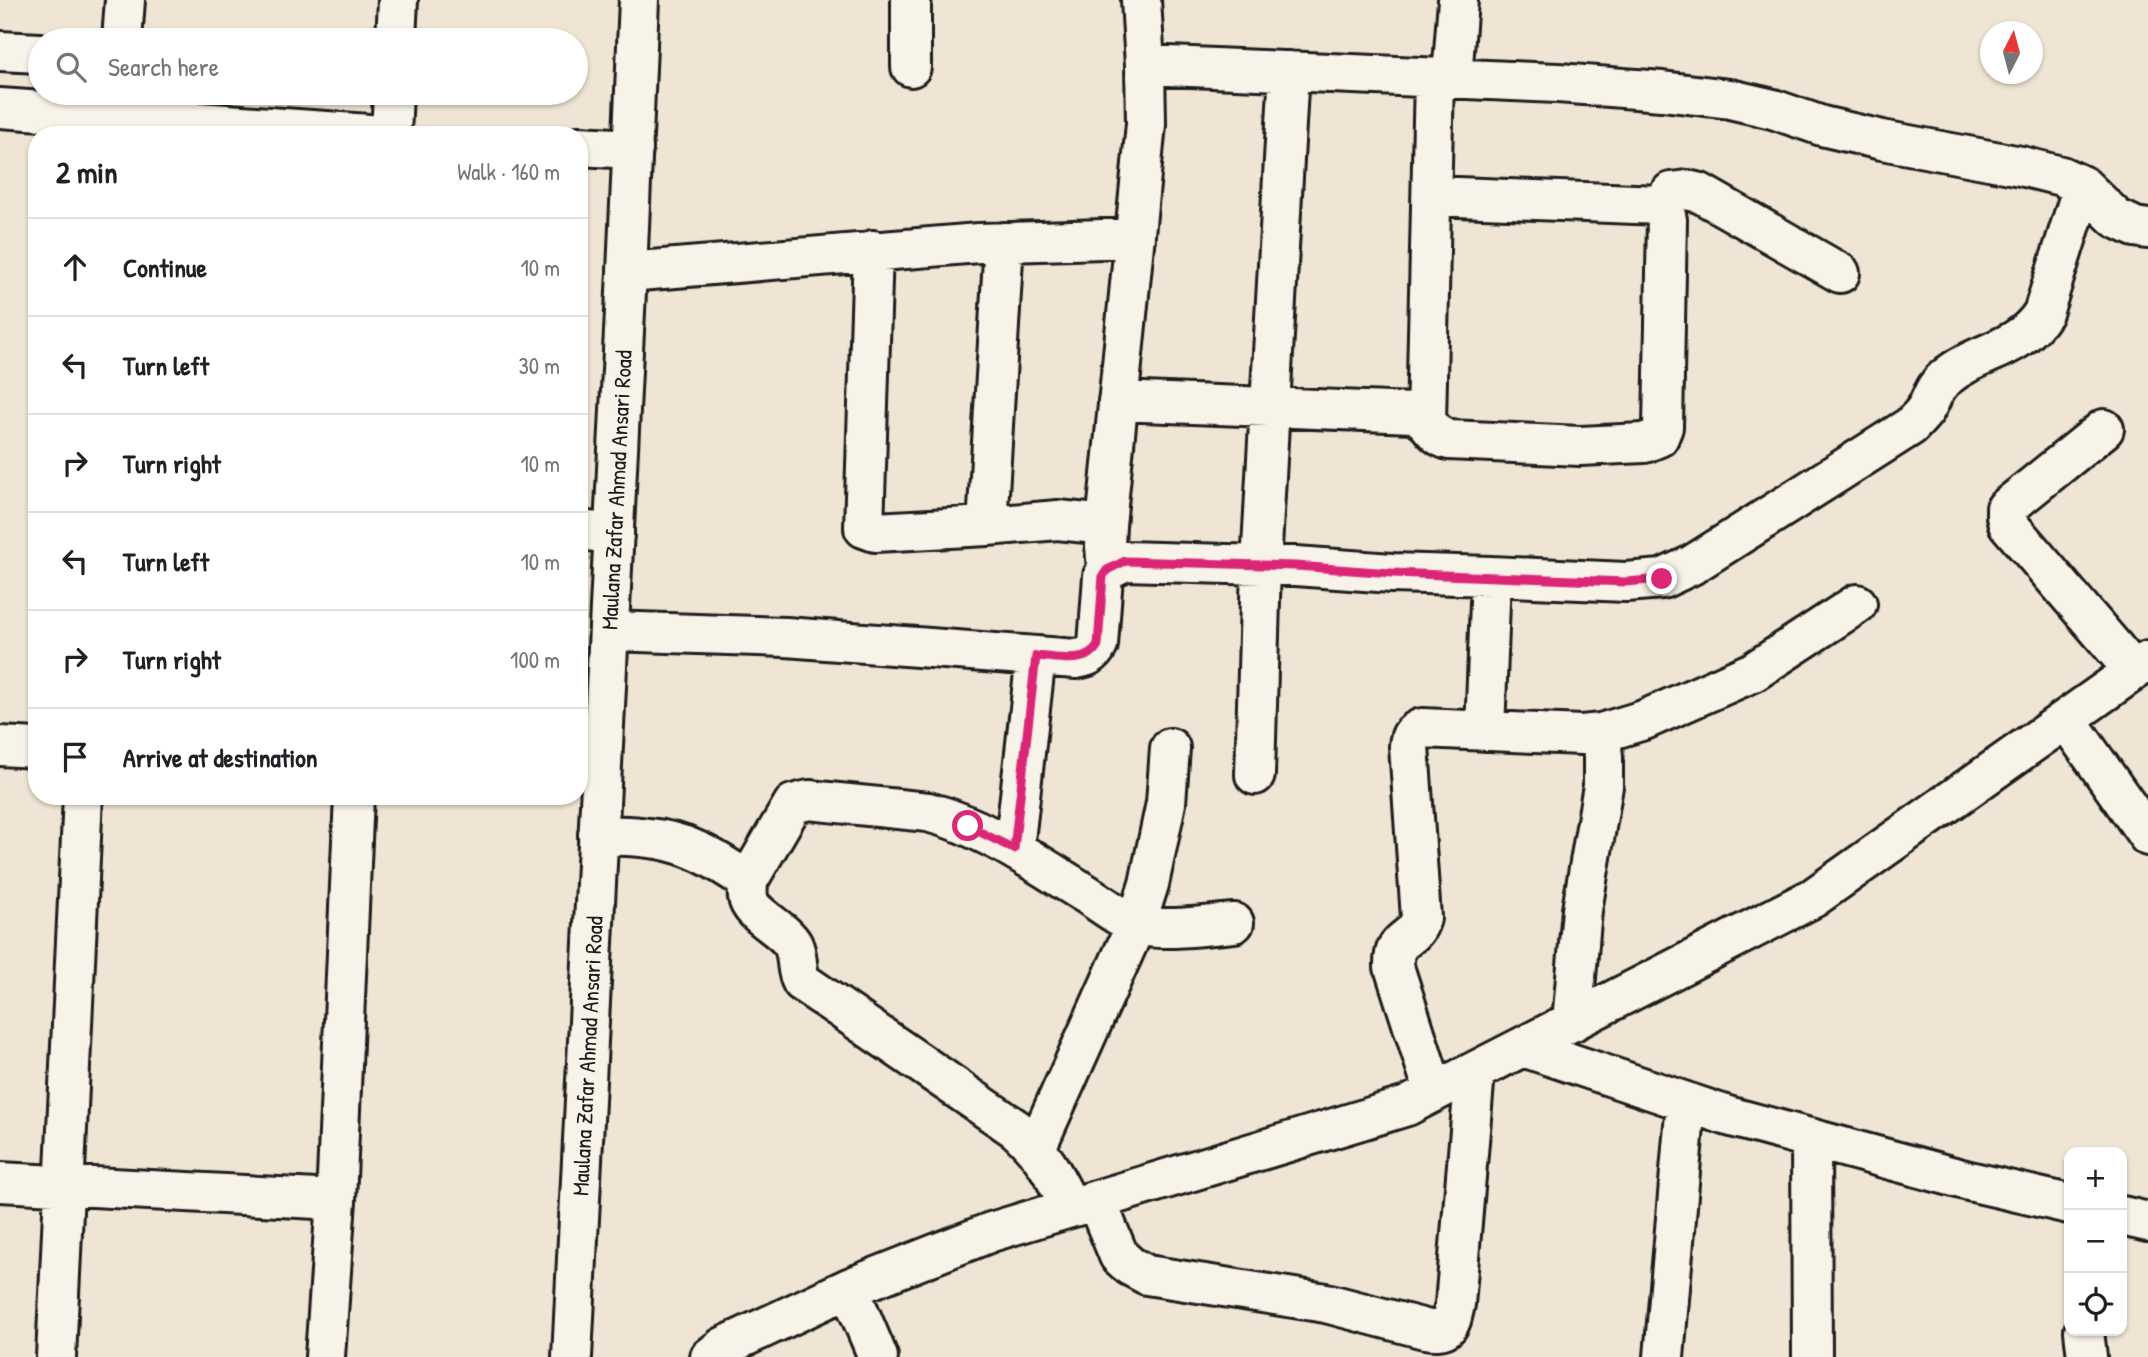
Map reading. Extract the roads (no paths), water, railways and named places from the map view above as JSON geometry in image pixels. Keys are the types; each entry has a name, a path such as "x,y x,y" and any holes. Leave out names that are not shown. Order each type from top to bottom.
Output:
{"street":[{"path":"123,28 125,0"},
{"path":"397,28 398,0"},
{"name":"Maulana Zafar Ahmad Ansari Road","path":"572,1357 609,631 596,532 627,272 639,0"},
{"path":"911,0 911,67"},
{"path":"1107,570 1106,525 1146,124 1141,0"},
{"path":"1426,421 1432,196 1443,78 1458,0"},
{"path":"0,51 28,52"},
{"path":"1145,65 1662,90 1730,99 1773,109 1822,126 1882,140 2061,176 2083,186 2116,218 2148,229"},
{"path":"1255,775 1261,565 1289,71"},
{"path":"391,126 392,105"},
{"path":"0,108 117,125 144,126"},
{"path":"588,146 633,149"},
{"path":"609,631 786,637 1076,659 1088,657 1098,645 1103,576 1107,570 1125,561 1626,582 1662,579 1692,565 1910,426 1924,412 1937,386 1945,378 1958,368 2019,340 2034,327 2043,313 2083,186"},
{"path":"1660,205 1671,192 1687,190 1700,193 1840,273"},
{"path":"1118,401 1413,413 1426,421 1439,438 1449,440 1580,446 1644,443 1659,437 1663,427 1667,220 1660,205 1432,196"},
{"path":"627,272 873,250 1135,238"},
{"path":"987,526 1004,242"},
{"path":"873,250 864,528 875,532 1058,520 1106,525"},
{"path":"710,1357 723,1347 849,1288 991,1232 1407,1106 1813,898 2141,666 2008,524 2006,516 2006,508 2104,429"},
{"path":"1485,731 1491,576"},
{"path":"1434,1092 1394,967 1396,946 1415,932 1421,918 1409,747 1410,736 1415,730 1422,728 1582,735 1601,733 1644,720 1753,672 1857,604"},
{"path":"1014,849 1036,656"},
{"path":"2066,719 2148,836"},
{"path":"1572,1022 1582,910 1603,786 1601,733"},
{"path":"0,746 28,747"},
{"path":"1036,1148 1136,925 1149,884 1166,803 1170,748"},
{"path":"1234,923 1136,925 1014,849 968,826 928,812 809,800 793,804 748,881 747,893 750,905 792,944 802,982 1016,1129 1036,1148 1083,1204 1119,1256 1147,1275 1326,1303 1426,1329 1446,1329 1455,1304 1475,1072"},
{"path":"56,1357 83,805"},
{"path":"325,1357 336,1200 354,805"},
{"path":"598,835 641,837 676,843 707,856 748,881"},
{"path":"1523,1047 1728,1116 1969,1181 2064,1203"},
{"path":"1664,1357 1686,1102"},
{"path":"1811,1138 1812,1357"},
{"path":"0,1182 336,1200"},
{"path":"2127,1217 2148,1222"},
{"path":"849,1288 878,1357"},
{"path":"2085,1336 2087,1357"}]}
